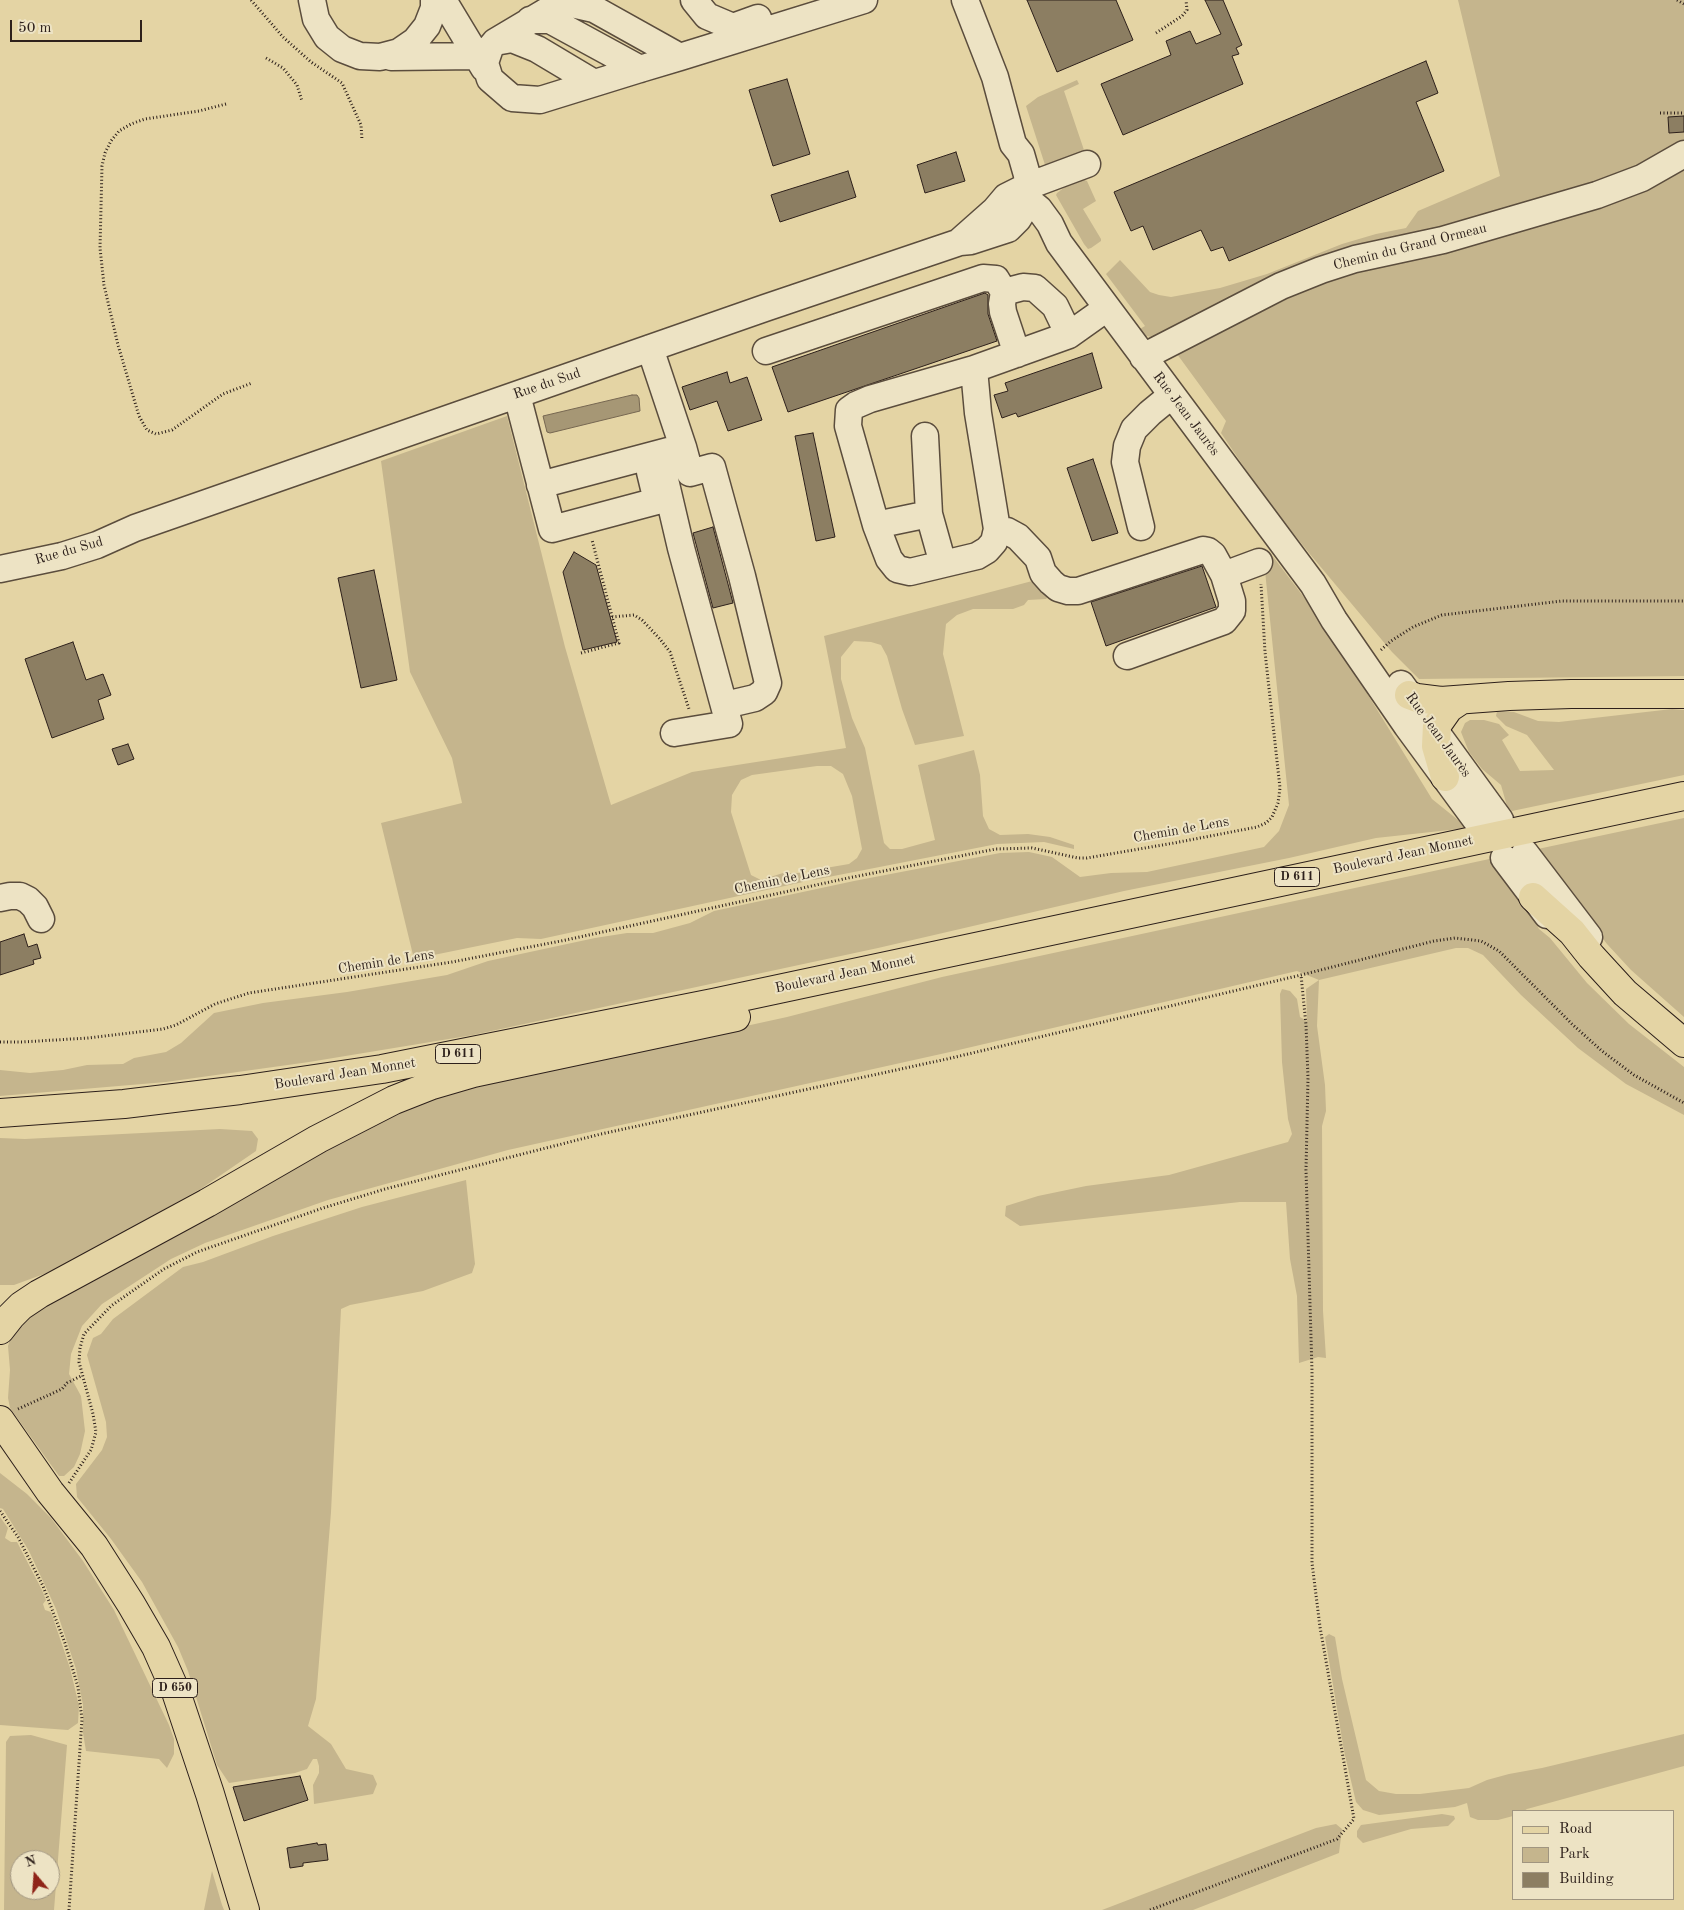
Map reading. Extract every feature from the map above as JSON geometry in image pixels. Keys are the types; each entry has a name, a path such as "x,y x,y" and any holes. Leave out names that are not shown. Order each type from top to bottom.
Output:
{"main road":[{"path":"1409,695 1441,701 1571,694 1684,694"},
{"path":"1444,777 1436,746 1435,732 1440,718 1449,708 1461,700"},
{"name":"Boulevard Jean Monnet","path":"0,1113 124,1104 240,1090 382,1069 713,1003 1684,796"},
{"name":"Boulevard Jean Monnet","path":"0,1125 182,1109 374,1081 556,1046 913,972 1684,808"},
{"path":"1533,897 1572,932 1625,993 1684,1043"},
{"path":"0,1330 10,1316 39,1294 207,1203 318,1138 409,1094 473,1073 787,1006 913,972"},
{"name":"D 650","path":"7,1416 53,1496 94,1546 156,1647 176,1692 210,1794 245,1910"},
{"name":"D 650","path":"0,1456 53,1496"}],"street":[{"path":"312,0 316,19 327,37 342,49 360,56 380,58 513,31 550,20 661,62"},
{"path":"380,58 399,52 415,42 427,26 434,8 434,0"},
{"path":"443,0 513,31 530,32 602,81"},
{"path":"661,62 594,9 572,4 558,5 513,31 490,48 485,63 490,79 512,98 540,100 864,0"},
{"path":"965,0 995,77 1014,144 1025,164 1019,210"},
{"path":"705,3 707,16 733,27 799,4"},
{"name":"Chemin du Grand Ormeau","path":"1144,357 1282,286 1321,270 1355,259 1459,236 1597,195 1642,178 1684,154"},
{"name":"Rue du Sud","path":"0,569 62,556 97,545 135,528 650,348 960,242 971,241 1087,164"},
{"name":"Rue Jean Jaurès","path":"1019,210 1039,209 1050,224 1059,243 1313,584 1334,620 1444,777 1489,822 1435,732 1409,695 1377,654 1313,584"},
{"path":"766,351 984,278 996,279 1004,292 1003,312 1017,354"},
{"path":"1004,292 1023,287 1035,288 1055,306 1069,335"},
{"path":"974,369 978,413 997,529 994,542 987,550 977,556 910,572 897,569 889,559 876,525 848,426 849,410 870,399 974,369 1069,335 1107,308"},
{"path":"650,348 663,453 681,548 730,724 684,731"},
{"path":"517,395 552,529 657,501 663,453"},
{"path":"1140,527 1125,462 1127,446 1134,429 1172,395"},
{"path":"925,436 929,514 943,564"},
{"path":"540,485 663,453"},
{"path":"663,453 690,473 712,467 742,576 768,683 764,692 755,698 725,705"},
{"path":"876,525 929,514"},
{"name":"Rue du Sud","path":"0,558 135,528"},
{"path":"997,529 1007,531 1018,537 1038,558 1043,573 1051,582 1058,588 1068,591 1078,591 1203,550 1213,555 1224,575 1232,601 1232,611 1224,621 1201,631 1127,656"},
{"path":"1224,575 1260,562"},
{"path":"1684,1030 1659,1010 1616,970 1559,899 1515,855 1533,897 1568,942 1627,1008 1654,1032 1684,1053"},
{"path":"0,898 20,896 28,900 35,907 41,919"}],"path":[{"path":"251,0 283,37 311,62 342,83 361,125 362,140"},
{"path":"1156,33 1182,16 1187,10 1186,0"},
{"path":"1677,0 1684,4"},
{"path":"266,58 283,68 297,85 302,101"},
{"path":"226,104 199,111 145,119 119,131 105,153 102,166 100,248 104,285 118,345 139,416 147,430 156,434 172,430 223,394 252,383"},
{"path":"1660,113 1684,113"},
{"path":"581,653 619,643 587,520"},
{"name":"Chemin de Lens","path":"0,1042 88,1038 163,1029 176,1025 215,1004 249,993 452,962 575,938 848,878 996,849 1032,848 1078,858 1087,858 1257,827 1266,823 1272,817 1278,803 1280,788 1266,652 1260,562"},
{"path":"1377,654 1391,641 1413,627 1442,615 1562,601 1684,601"},
{"path":"612,617 634,615 642,620 670,652 684,731"},
{"path":"53,1496 75,1476 90,1450 96,1432 79,1362 84,1334 111,1306 164,1269 197,1252 323,1208 385,1189 601,1134 947,1059 1301,975 1434,941 1455,938 1481,942 1499,951 1573,1025 1602,1051 1634,1075 1684,1103"},
{"path":"1150,1910 1337,1838 1354,1819 1320,1627 1312,1563 1312,1371 1306,1170 1308,1078 1306,1025 1301,975"},
{"path":"7,1416 29,1403 62,1389 67,1383 81,1376"},
{"path":"0,1511 18,1537 43,1586 66,1643 78,1687 82,1719 69,1910"}],"green space":[{"path":"1458,0 1684,0 1684,676 1419,679 1392,652 1263,495 1221,433 1226,421 1177,354 1339,273 1512,228 1510,217 1368,249 1313,266 1274,281 1163,335 1152,337 1145,336 1138,330 1145,326 1106,274 1120,260 1150,292 1159,295 1171,297 1220,288 1267,274 1342,244 1406,228 1418,211 1500,176"},
{"path":"1077,80 1079,84 1064,91 1085,153 1046,168 1026,106 1038,97"},
{"path":"1080,178 1087,181 1096,201 1083,209 1101,239 1101,241 1088,249 1056,195"},
{"path":"507,416 565,647 611,805 692,772 846,748 824,636 1036,580 1051,593 1046,599 1028,600 1024,605 1013,609 973,609 957,615 946,624 943,654 964,736 915,745 902,709 887,656 881,645 871,642 854,641 841,657 841,679 852,718 865,748 884,843 890,849 902,849 935,840 918,765 974,750 980,775 983,816 989,829 1000,835 1028,834 1050,837 1074,845 1074,849 1044,842 997,844 813,880 808,871 849,864 857,858 862,849 852,796 843,774 831,766 817,766 752,775 741,780 732,795 731,812 751,875 761,880 783,873 801,873 803,882 541,939 517,938 414,959 381,823 462,803 452,758 410,672 381,461"},
{"path":"1271,554 1325,625 1432,799 1468,828 1376,838 1289,858 1124,891 878,948 473,1035 309,1062 166,1082 0,1096 0,1070 30,1073 63,1070 87,1065 123,1064 134,1058 166,1052 181,1043 214,1013 263,1003 347,992 447,975 488,961 595,938 627,933 653,933 690,923 714,911 854,881 1000,853 1029,852 1052,857 1080,877 1111,873 1147,872 1264,847 1279,831 1289,805 1264,561"},
{"path":"1672,709 1684,710 1684,775 1512,811 1507,806 1501,785 1482,769 1469,752 1461,732 1465,723 1470,720 1484,720 1499,724 1509,735 1502,740 1520,771 1554,770 1527,735 1506,726 1496,716 1497,711 1514,712 1538,721 1559,722"},
{"path":"1684,818 1684,1017 1631,970 1607,944 1533,850"},
{"path":"1494,858 1529,909 1539,929 1550,938 1587,983 1629,1024 1684,1067 1684,1115 1626,1084 1578,1048 1521,995 1483,955 1468,948 1456,948 1319,980 1297,971 950,1052 508,1150 328,1200 205,1243 171,1259 102,1304 82,1326 71,1354 69,1374 81,1396 85,1431 80,1454 74,1467 64,1476 59,1476 10,1408 8,1398 10,1370 8,1346 11,1336 17,1326 48,1301 333,1144 405,1108 467,1087 787,1017 942,977"},
{"path":"1319,980 1317,1026 1325,1085 1326,1111 1322,1126 1323,1311 1326,1358 1318,1357 1299,1363 1297,1296 1290,1259 1286,1202 1240,1202 1020,1226 1005,1216 1006,1206 1038,1196 1086,1186 1169,1175 1288,1142 1292,1134 1288,1119 1282,1062 1280,994 1282,989 1290,991 1297,999 1300,1017 1307,1021 1306,989"},
{"path":"220,1129 252,1131 258,1139 256,1151 202,1188 63,1267 14,1285 0,1285 0,1138 25,1139"},
{"path":"466,1180 475,1264 472,1273 423,1291 350,1305 341,1309 331,1512 316,1699 308,1726 331,1744 346,1769 373,1775 377,1784 373,1794 314,1804 313,1785 319,1773 317,1759 313,1759 307,1769 295,1773 229,1783 217,1765 188,1671 178,1647 142,1582 77,1497 76,1484 102,1450 107,1437 106,1422 87,1355 93,1338 101,1334 113,1319 183,1267 203,1262 273,1236 362,1207"},
{"path":"0,1473 27,1494 51,1518 83,1561 114,1610 174,1739 174,1754 167,1768 159,1759 86,1751 83,1733 83,1705 76,1669 56,1609 29,1551 3,1509 0,1508"},
{"path":"0,1517 8,1528 5,1538 11,1542 17,1542 42,1590 46,1600 43,1604 45,1610 51,1612 70,1668 79,1706 78,1723 68,1730 0,1725"},
{"path":"1329,1634 1335,1637 1342,1679 1366,1780 1379,1791 1396,1794 1420,1794 1469,1788 1487,1780 1509,1774 1542,1768 1684,1734 1684,1766 1526,1810 1512,1810 1512,1816 1498,1820 1478,1820 1470,1817 1467,1803 1455,1807 1379,1815 1363,1810 1356,1802 1344,1751 1325,1637"},
{"path":"31,1735 67,1745 59,1850 10,1850 10,1900 55,1900 54,1910 4,1910 6,1742 10,1736"},
{"path":"1442,1814 1454,1816 1455,1819 1448,1826 1411,1829 1363,1843 1357,1837 1357,1831 1361,1825"},
{"path":"1336,1824 1342,1829 1339,1853 1193,1910 1102,1910 1316,1828"},
{"path":"212,1871 222,1905 224,1910 204,1910"}],"shaded area":[{"path":"637,395 639,398 640,411 550,433 547,432 543,416"}],"building":[{"path":"1027,0 1116,0 1133,40 1057,72"},
{"path":"1205,0 1223,0 1242,45 1236,48 1239,54 1232,56 1243,84 1123,135 1101,84 1171,55 1166,41 1190,31 1196,44 1221,34"},
{"path":"1426,61 1438,93 1416,102 1444,171 1229,261 1223,247 1211,251 1201,230 1153,250 1143,226 1131,231 1114,192"},
{"path":"787,79 810,154 773,166 749,90"},
{"path":"1684,116 1684,132 1669,133 1668,117"},
{"path":"956,152 965,181 925,193 917,165"},
{"path":"848,171 856,197 780,222 771,195"},
{"path":"985,293 988,295 988,314 997,341 788,412 772,367"},
{"path":"1092,353 1102,388 1018,417 1016,413 1002,418 994,395 1008,391 1005,383"},
{"path":"727,372 730,383 747,377 762,420 728,431 717,401 690,410 682,387"},
{"path":"813,433 835,537 816,541 795,436"},
{"path":"1093,459 1118,533 1092,541 1067,468"},
{"path":"713,527 733,603 713,608 693,533"},
{"path":"574,552 596,565 617,642 583,650 563,572"},
{"path":"1202,566 1216,607 1106,646 1091,602"},
{"path":"374,570 397,680 361,688 338,578"},
{"path":"73,642 86,680 103,674 111,695 98,700 104,719 52,738 25,659"},
{"path":"128,744 134,759 118,765 112,749"},
{"path":"24,934 28,947 37,944 41,958 33,960 34,964 0,975 0,942"},
{"path":"300,1776 308,1800 244,1821 233,1787"},
{"path":"317,1843 318,1845 326,1844 328,1860 303,1863 303,1866 290,1868 287,1848"}]}
